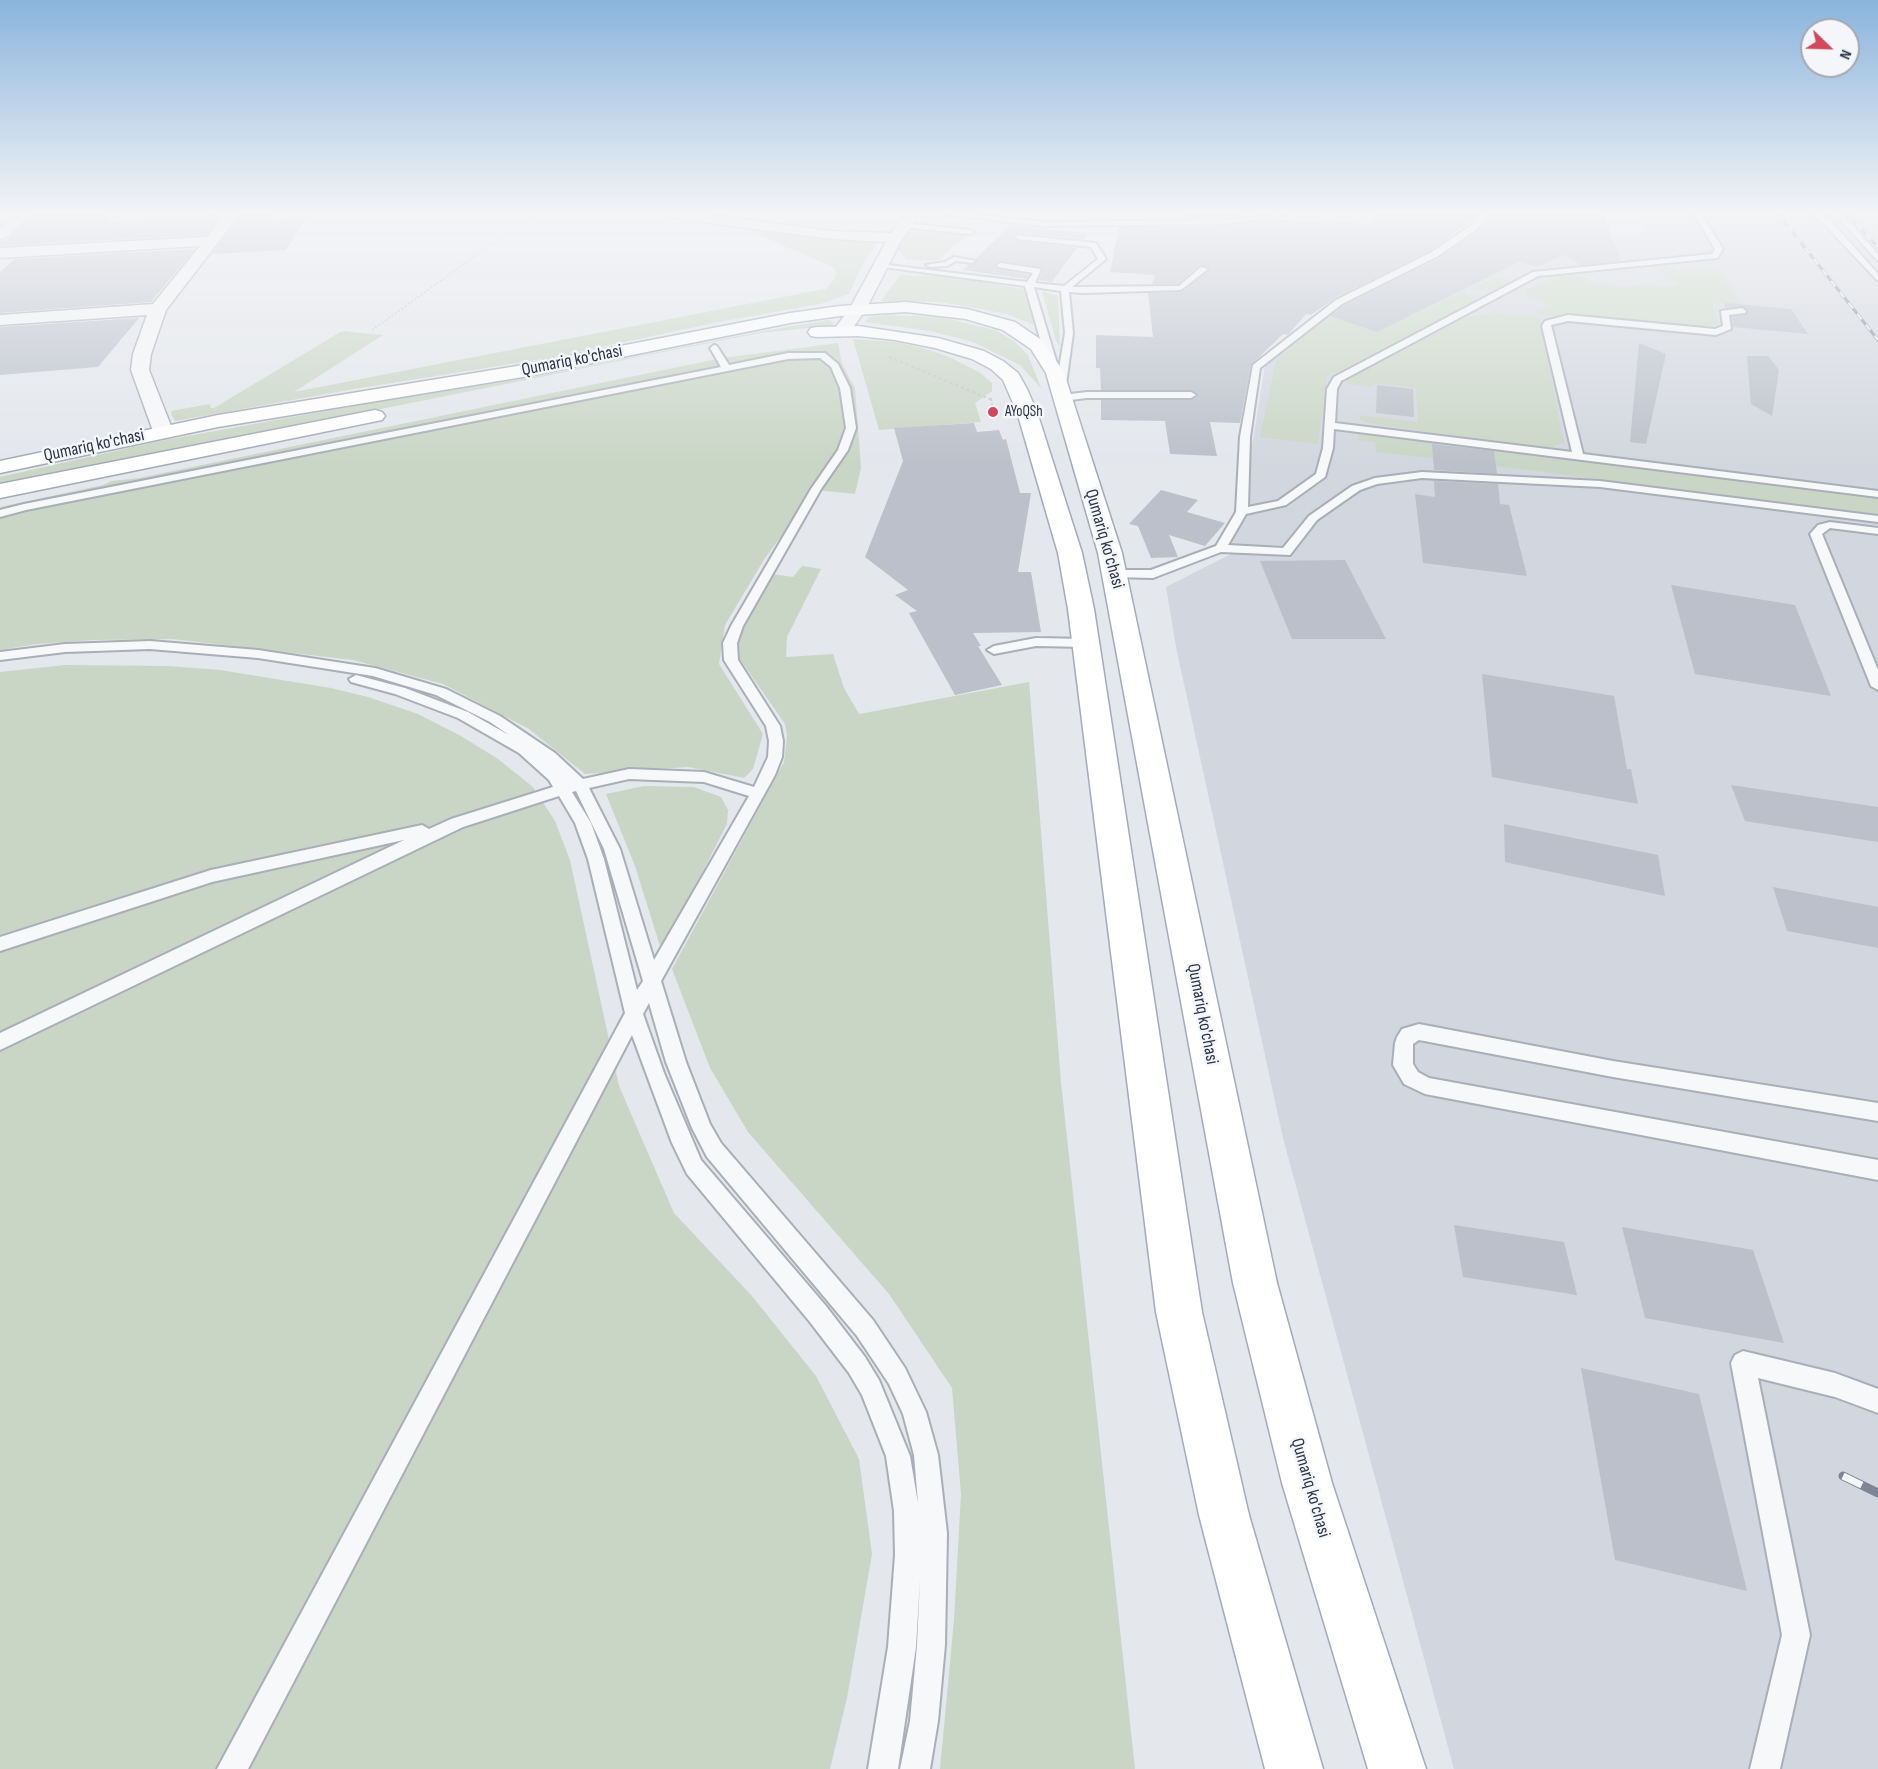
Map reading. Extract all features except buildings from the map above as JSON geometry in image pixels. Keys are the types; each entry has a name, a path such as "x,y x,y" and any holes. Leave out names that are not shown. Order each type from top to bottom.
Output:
{"main road":[{"name":"Qumariq ko'chasi","path":"0,467 163,431 554,365 790,318 858,309 930,309 989,319 1009,327 1031,340 1042,350 1053,367 1116,574 1255,1283 1307,1483 1397,1769"},
{"name":"Qumariq ko'chasi","path":"0,491 777,336 842,331 895,335 946,345 984,358 1011,377 1027,412 1070,553 1087,655 1179,1312 1224,1515 1294,1769"},
{"path":"1087,655 1134,665"}],"street":[{"path":"163,431 140,370 142,354 152,321 168,297"},
{"path":"842,331 864,297"},
{"path":"0,320 158,309"}],"lane":[{"path":"1032,297 1053,367"},
{"path":"1066,297 1069,333 1061,395 1191,395"},
{"path":"1220,548 1242,512 1245,437 1256,367 1339,303 1352,297"},
{"path":"1242,512 1282,503 1321,475 1328,448 1332,389 1337,379 1493,297"},
{"path":"1579,458 1546,326 1548,322 1568,318 1716,332 1728,327 1724,313 1742,311"},
{"path":"714,348 725,366"},
{"path":"0,514 725,366 788,356 822,356 835,366 845,387 851,428 843,450 816,489 737,626 730,644 731,660 772,726 776,741 775,757 758,794 634,1013 232,1769"},
{"path":"1330,425 1878,494"},
{"path":"1116,574 1153,574 1220,548 1286,552 1313,518 1356,488 1387,479 1422,475 1505,477 1600,484 1878,519"},
{"path":"1878,531 1830,525 1822,527 1816,534 1878,686"},
{"path":"994,650 1036,642 1087,655"},
{"path":"0,656 65,648 150,645 258,654 375,672 441,692 488,715 550,756 572,787 597,815 612,849 676,1062 702,1128 714,1150 865,1328 897,1376 914,1412 926,1455 934,1533 931,1645 925,1712 915,1769"},
{"path":"0,664 59,657 142,654 249,663 366,681 441,706 485,726 540,762 572,787 596,859 634,1013 654,1073 694,1167 840,1342 871,1388 891,1434 904,1486 908,1555 902,1647 883,1769"},
{"path":"0,944 211,876 457,823 572,787 629,774 704,777 758,794"},
{"path":"0,1042 457,823"},
{"path":"1878,1112 1613,1069 1419,1032 1409,1035 1404,1043 1403,1065 1411,1078 1425,1086 1878,1170"},
{"path":"1765,1769 1796,1635 1743,1364 1835,1385 1878,1401"}],"path":[{"path":"372,330 419,297"},
{"path":"885,356 992,399"},
{"path":"991,393 993,412"}],"shaded area":[{"path":"1371,297 1878,297 1878,1769 1454,1769 1283,1138 1176,647 1166,587 1229,555 1254,434 1265,365 1329,315 1350,303"}],"green space":[{"path":"787,297 842,297 820,304 719,322 549,358 354,389 175,421 171,411 210,404 211,408 214,408 342,331 383,335 294,392"},
{"path":"884,297 1026,297 1034,325 1006,314 938,302 881,301"},
{"path":"1044,297 1058,297 1060,346 1056,341"},
{"path":"1453,297 1470,297 1476,300 1473,304 1327,377 1318,444 1260,437 1276,360 1329,315 1377,332"},
{"path":"1530,297 1736,297 1742,306 1711,302 1718,324 1697,328 1543,315 1534,312 1550,304"},
{"path":"1494,313 1524,318 1530,314 1539,316 1564,443 1541,447 1442,436 1367,423 1360,419 1359,415 1418,422 1416,388 1374,383 1372,387 1346,382 1467,317"},
{"path":"885,315 941,317 995,330 1014,341 1028,355 1041,388 1020,365 973,342 930,331 865,322 869,317"},
{"path":"828,320 835,323 829,326 760,333 0,485 0,477 155,442 363,404 534,377 758,332"},
{"path":"853,339 896,342 923,348 947,356 979,372 992,383 992,391 975,403 981,422 879,430"},
{"path":"838,343 842,364 855,388 861,468 855,494 816,490 765,558 725,625 719,664 763,734 753,769 744,778 688,767 585,774 529,729 443,684 353,660 172,639 94,640 37,644 0,650 0,507 103,485 112,481 139,478 722,358"},
{"path":"1359,434 1432,443 1433,458 1376,452 1375,442 1358,440"},
{"path":"1494,451 1878,498 1878,514 1496,466"},
{"path":"802,566 821,569 787,637 786,657 833,654 844,688 859,714 1029,682 1061,1082 1135,1769 940,1769 954,1620 961,1494 952,1388 889,1294 748,1132 710,1068 672,969 784,762 787,736 785,724 737,655 739,632 773,574 793,577"},
{"path":"65,665 168,666 220,670 331,688 368,697 418,714 461,736 498,759 533,787 555,821 570,860 619,1086 674,1213 752,1296 816,1376 859,1459 872,1554 847,1698 830,1769 0,1769 0,672"},
{"path":"644,786 694,787 721,797 728,810 727,824 679,918 660,946 635,866 606,794"}],"railway":[{"path":"1844,297 1878,340"},
{"path":"1843,1476 1878,1493"}],"place":[{"name":"AYoQSh","path":"993,412"}]}
